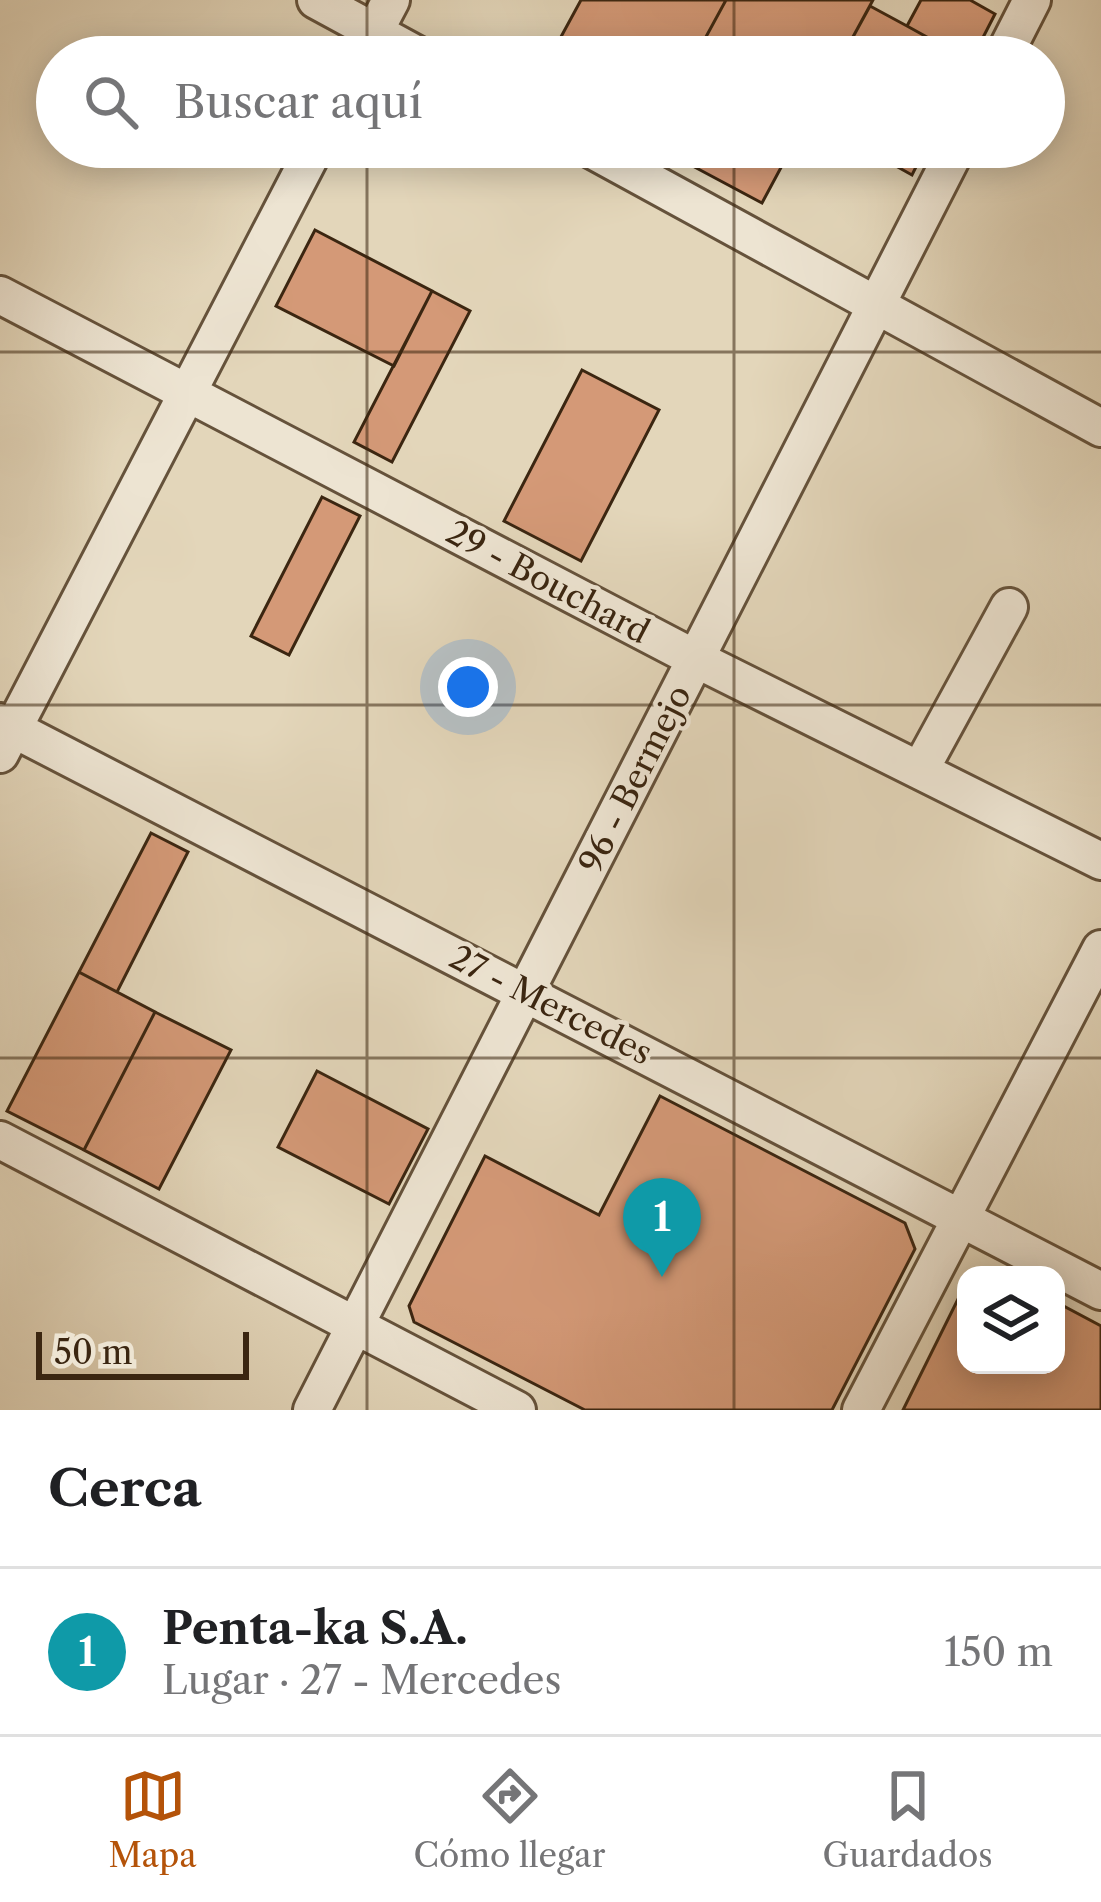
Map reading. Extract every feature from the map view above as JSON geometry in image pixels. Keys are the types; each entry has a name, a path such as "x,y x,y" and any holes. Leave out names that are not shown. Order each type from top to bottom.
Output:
{"street":[{"path":"316,0 376,30"},
{"path":"1014,36 1032,0"},
{"path":"4,735 304,168"},
{"path":"626,168 1101,428"},
{"name":"96 - Bermejo","path":"312,1410 947,168"},
{"name":"29 - Bouchard","path":"0,295 696,659 1101,861"},
{"path":"920,770 1009,607"},
{"name":"27 - Mercedes","path":"4,735 526,992 1101,1291"},
{"path":"861,1410 1101,949"},
{"path":"0,1140 517,1410"}],"building":[{"path":"581,0 726,0 706,36 561,36"},
{"path":"726,0 873,0 853,36 706,36"},
{"path":"921,0 970,0 995,14 984,36 925,36 907,26"},
{"path":"870,6 925,36 854,36"},
{"path":"696,168 781,168 762,203"},
{"path":"315,230 432,291 394,366 276,306"},
{"path":"432,291 470,311 392,462 354,442"},
{"path":"582,370 659,410 581,561 504,521"},
{"path":"322,497 360,516 289,655 251,636"},
{"path":"151,833 188,852 117,992 79,972"},
{"path":"79,972 155,1012 84,1150 7,1111"},
{"path":"155,1012 231,1050 159,1189 84,1150"},
{"path":"317,1071 428,1129 389,1204 278,1147"},
{"path":"660,1096 905,1223 915,1249 832,1410 585,1410 414,1322 409,1306 485,1156 599,1215"},
{"path":"957,1301 957,1374 1065,1374 1065,1307 1101,1326 1101,1410 903,1410"}],"place":[{"name":"Penta-ka S.A.","path":"662,1277"}]}
